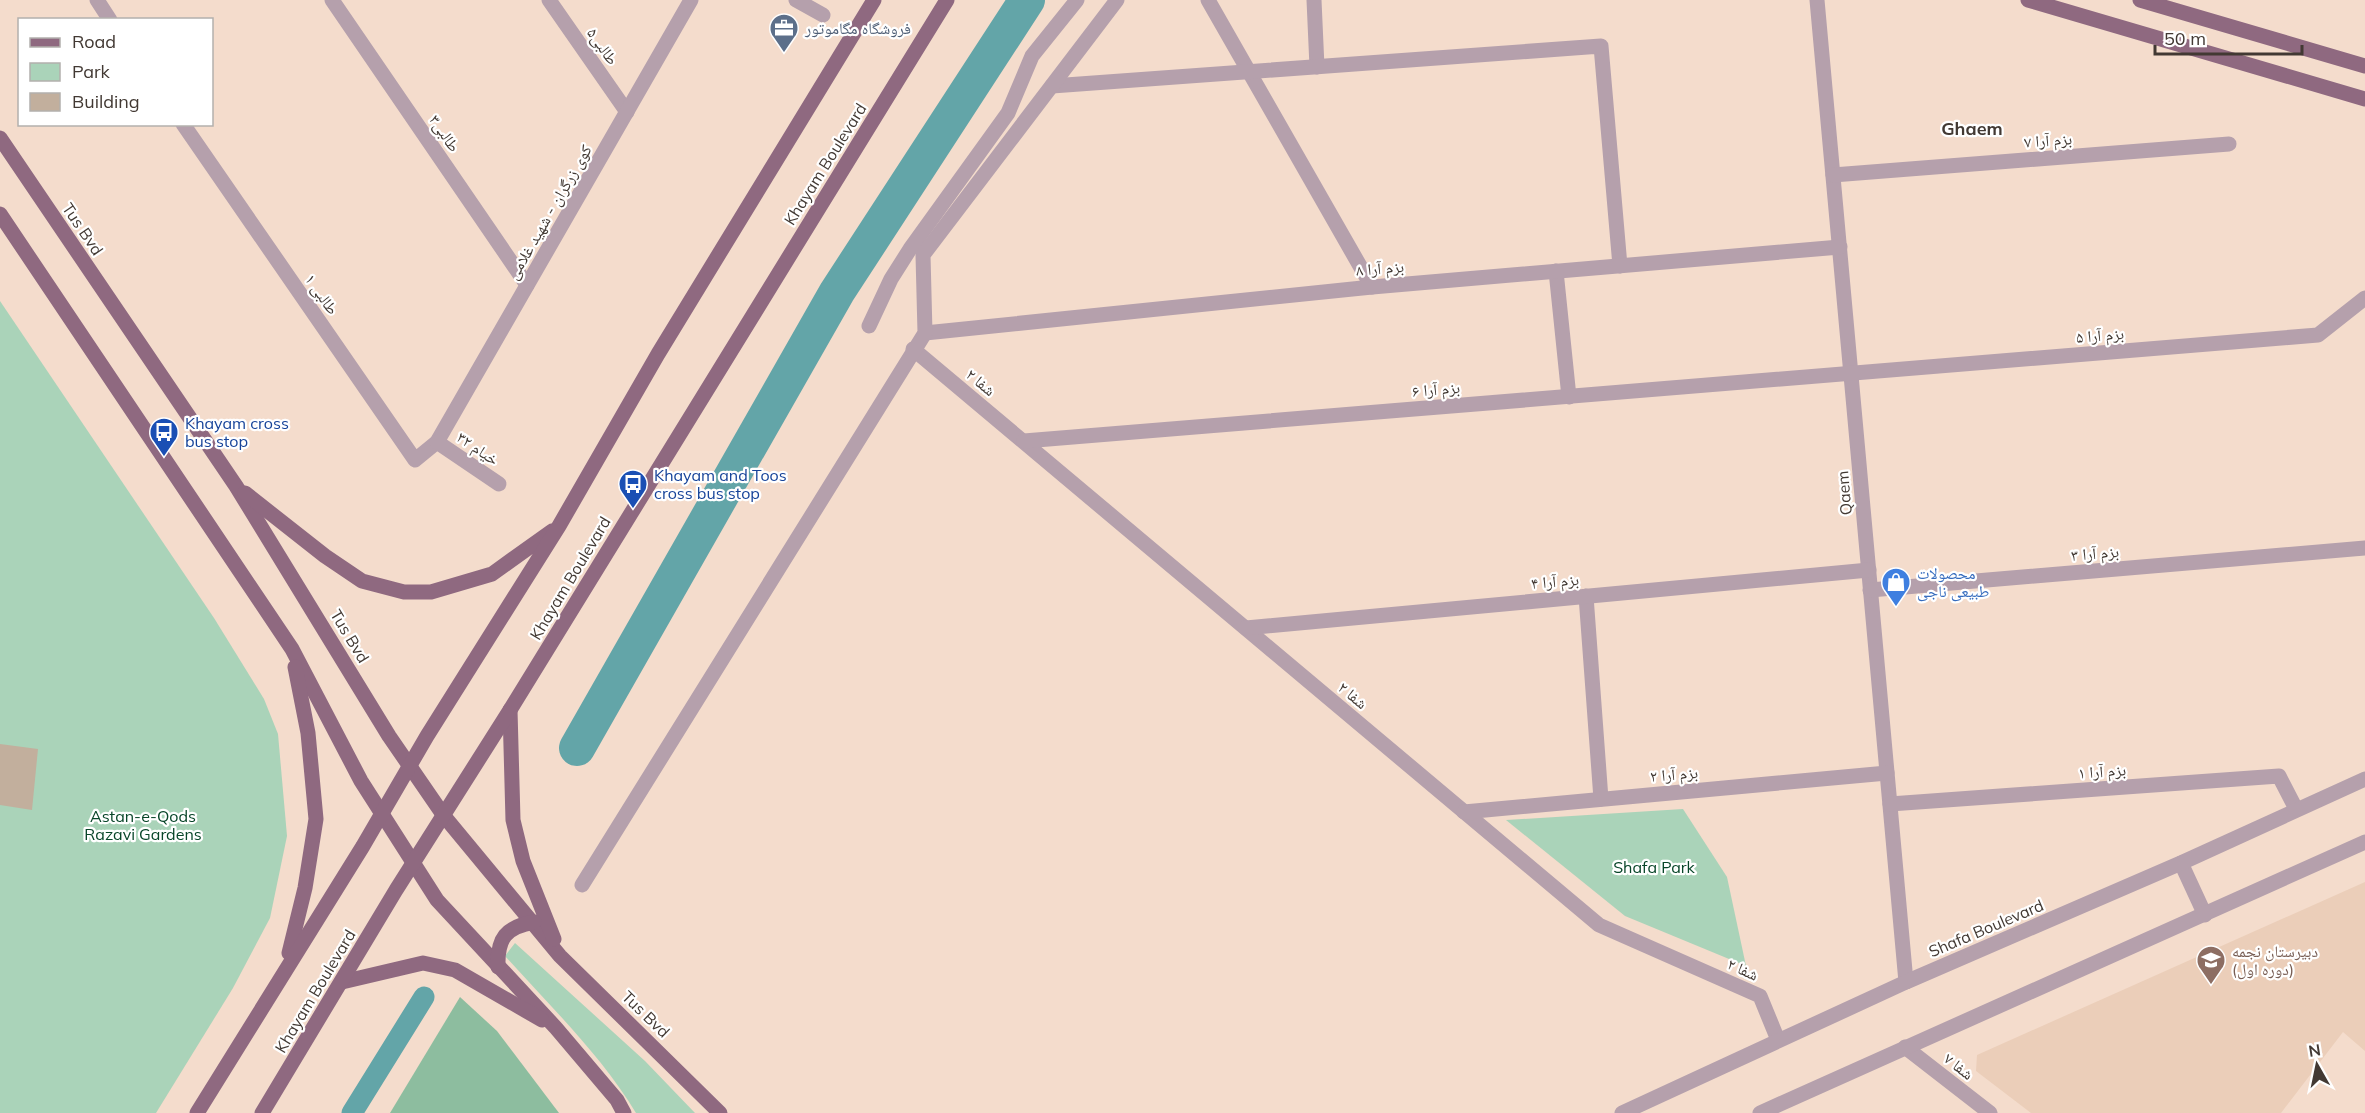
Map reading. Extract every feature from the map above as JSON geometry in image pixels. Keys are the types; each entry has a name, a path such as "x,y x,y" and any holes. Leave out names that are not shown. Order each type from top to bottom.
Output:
{"main road":[{"path":"197,1113 559,526 658,354 874,0"},
{"name":"Khayam Boulevard","path":"262,1113 412,865 510,711 947,0"},
{"path":"2028,0 2365,99"},
{"path":"2140,0 2365,66"},
{"name":"Tus Bvd","path":"0,138 236,486 409,766 444,816 560,956 720,1113"},
{"path":"0,214 292,649 361,781 412,865 437,900 556,1028 617,1100 624,1113"},
{"path":"236,486 325,556 362,581 404,592 431,592 492,574 559,526"},
{"path":"285,968 305,888 316,819 308,733 292,649"},
{"path":"510,711 513,820 523,861 560,956"},
{"path":"498,967 497,950 504,935 518,925 534,922"},
{"path":"342,982 423,963 455,970 556,1028"}],"street":[{"path":"97,0 109,18"},
{"name":"طالبی۳","path":"332,0 527,285"},
{"name":"طالبی۵","path":"549,0 627,112"},
{"name":"کوی زرگران - شهید غلامی","path":"437,442 691,0"},
{"path":"796,0 823,15"},
{"path":"869,326 891,279 910,249 1008,113 1032,56 1077,0"},
{"path":"582,885 925,333 923,255 1117,0"},
{"path":"1208,0 1372,287"},
{"path":"1314,0 1317,67"},
{"name":"Qaem","path":"1817,0 1906,982"},
{"path":"1052,86 1601,46 1620,266"},
{"name":"طالبی ۱","path":"184,126 415,460 437,442"},
{"name":"بزم آرا ۷","path":"1833,175 2229,144"},
{"name":"بزم آرا ۸","path":"925,333 1372,287 1840,247"},
{"path":"1556,271 1569,397"},
{"name":"بزم آرا ۵","path":"1851,373 2318,335 2365,298"},
{"name":"شفا ۲","path":"913,349 1599,925 1760,996 1778,1040"},
{"name":"بزم آرا ۶","path":"1024,441 1851,373"},
{"name":"خیام ۳۲","path":"437,442 499,484"},
{"name":"بزم آرا ۳","path":"1870,590 2365,548"},
{"name":"بزم آرا ۴","path":"1246,628 1869,570"},
{"path":"1586,596 1601,799"},
{"name":"بزم آرا ۲","path":"1464,812 1887,773"},
{"name":"بزم آرا ۱","path":"1890,804 2279,776 2296,809"},
{"name":"Shafa Boulevard","path":"1627,1112 1906,982 2181,863 2365,779"},
{"path":"1760,1113 2365,842"},
{"path":"2181,863 2205,915"},
{"name":"شفا ۷","path":"1905,1047 1990,1113"}],"shaded area":[{"name":"دبیرستان نجمه (دوره اول)","path":"2365,882 2365,1051 2343,1032 2281,1113 2031,1113 1976,1071 1977,1055"}],"green space":[{"name":"Astan-e-Qods Razavi Gardens","path":"0,301 214,618 264,699 278,734 287,836 270,918 233,988 156,1113 0,1113"},
{"name":"Shafa Park","path":"1683,809 1727,877 1746,966 1625,916 1506,820"},
{"path":"515,943 645,1061 695,1113 636,1113 591,1051 505,956"},
{"path":"460,997 497,1031 559,1113 390,1113"}],"building":[{"path":"0,744 38,749 32,810 0,805"}],"waterway":[{"path":"577,748 837,292 1027,0"},
{"path":"352,1113 424,997"}],"place":[{"name":"فروشگاه مگاموتور","path":"784,54"},
{"name":"Khayam cross bus stop","path":"164,458"},
{"name":"Khayam and Toos cross bus stop","path":"633,510"},
{"name":"محصولات طبیعی ناجی","path":"1896,608"},
{"name":"دبیرستان نجمه (دوره اول)","path":"2211,986"}],"district":[{"name":"Ghaem","path":"1972,128"}]}
